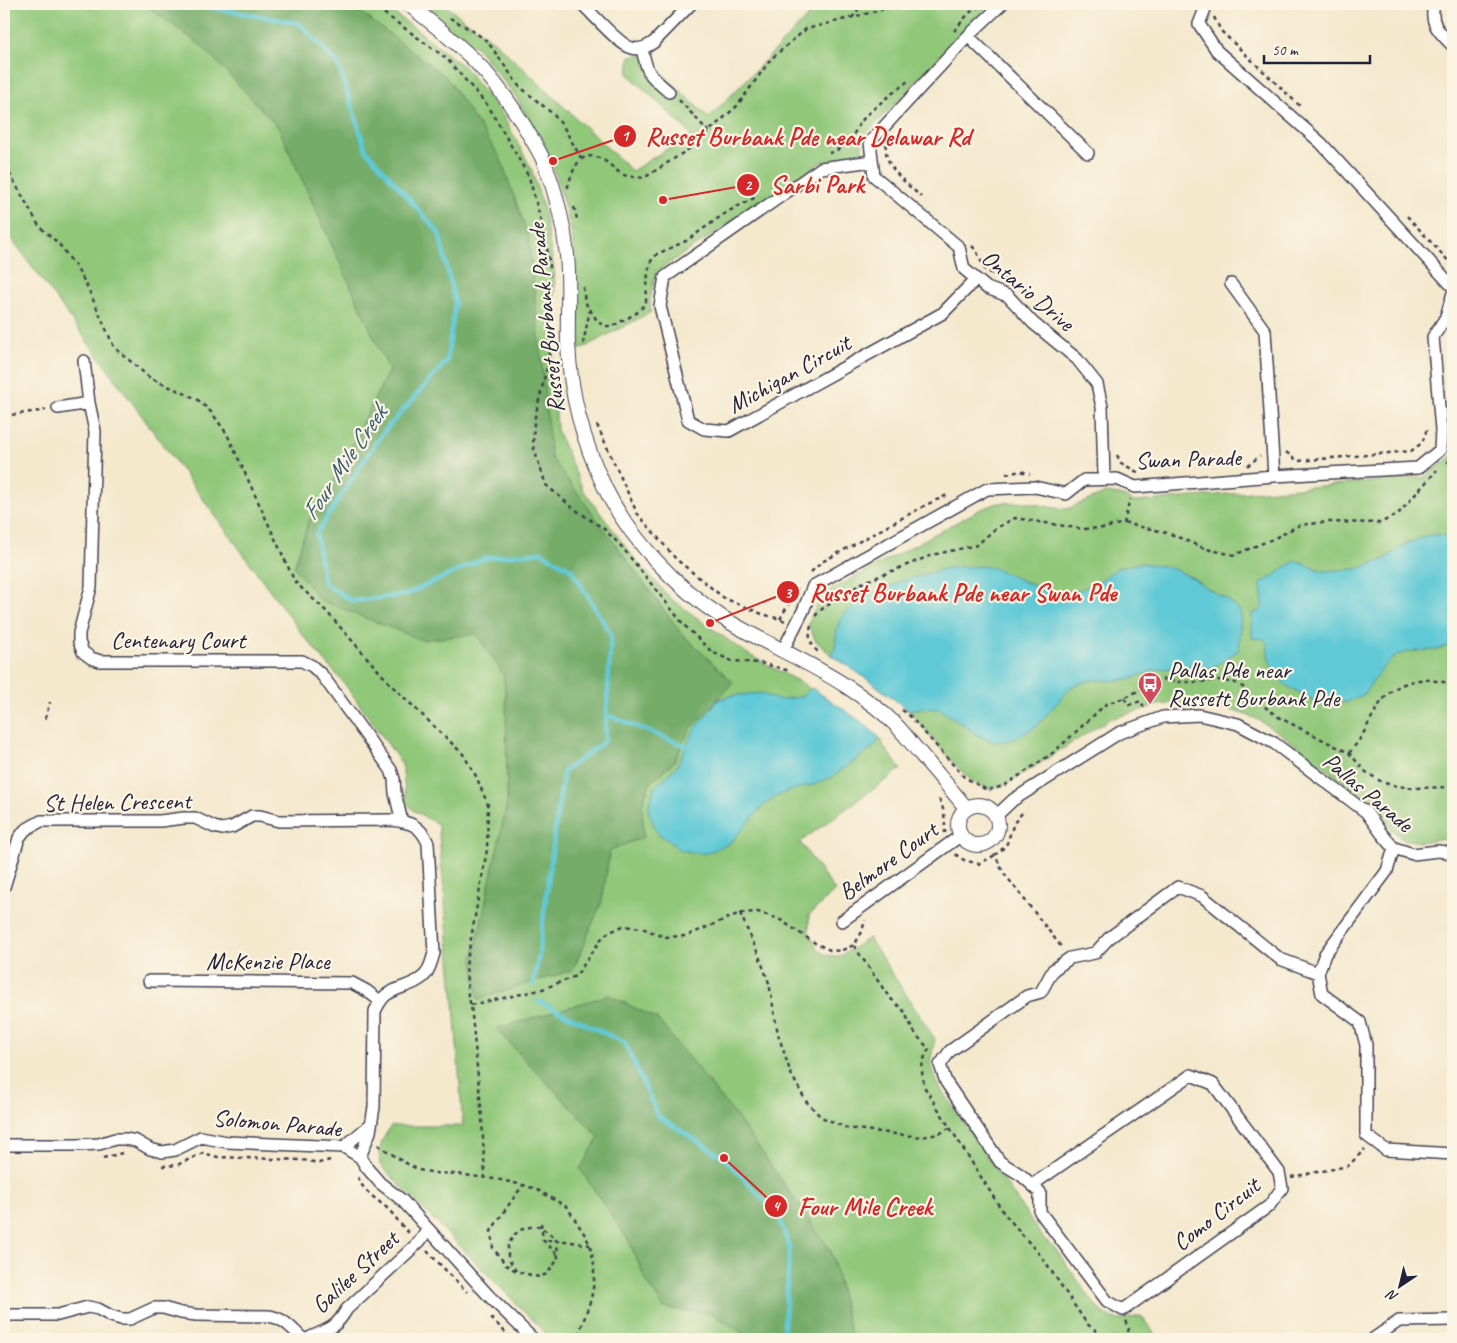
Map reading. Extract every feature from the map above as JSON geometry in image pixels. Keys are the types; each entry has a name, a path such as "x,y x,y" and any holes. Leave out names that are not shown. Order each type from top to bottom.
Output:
{"street":[{"name":"Russet Burbank Parade","path":"408,4 445,33 483,70 501,91 520,119 545,162 557,204 567,256 568,342 573,391 579,423 607,492 624,520 647,550 673,578 698,600 724,618 783,650 820,663 846,686 896,724 966,808"},
{"path":"582,4 624,44 633,49 649,46 691,4"},
{"name":"Ontario Drive","path":"1002,4 968,36 870,142 874,176 959,247 964,269 988,288 1008,296 1033,323 1077,359 1096,384 1102,407 1104,478"},
{"path":"1207,4 1199,24 1218,51 1321,143 1453,286"},
{"path":"1434,4 1432,11 1435,26 1453,46"},
{"path":"968,36 1088,153"},
{"path":"642,48 647,70 669,92"},
{"name":"Michigan Circuit","path":"872,161 821,168 665,277 660,306 688,420 704,429 729,431 943,313 976,279"},
{"path":"1230,284 1265,330 1274,476"},
{"name":"Swan Parade","path":"783,650 804,611 813,586 987,489 1035,486 1066,494 1084,480 1104,478 1117,479 1135,487 1274,476 1418,468 1440,450 1441,430 1433,337 1446,317 1452,299"},
{"name":"Centenary Court","path":"84,361 89,403 96,431 91,587 79,633 79,642 83,652 100,662 302,661 312,666 322,675 391,770 402,822"},
{"path":"58,408 89,403"},
{"name":"Pallas Parade","path":"996,816 1013,800 1119,733 1164,717 1199,715 1238,724 1274,743 1366,812 1394,848 1413,854 1438,851 1453,853"},
{"name":"Centenary Court","path":"387,821 395,793"},
{"path":"973,805 986,806 996,816 998,830 990,841 980,846 968,843 960,836 958,818 966,808 973,805"},
{"name":"St Helen Crescent","path":"4,887 19,838 25,830 41,822 160,821 195,818 222,829 232,827 252,816 260,816 279,821 387,821 410,823 418,828 428,843 434,952 431,964 425,974 415,983 386,995 380,1001"},
{"name":"Belmore Court","path":"842,921 951,849 960,836"},
{"path":"1394,848 1387,871 1325,954 1318,973 1322,994 1360,1022 1366,1045 1366,1135 1386,1150 1453,1154"},
{"path":"1122,1310 1107,1301 1040,1212 1040,1192 1020,1175 1000,1162 946,1082 940,1065 950,1051 1027,996 1041,992 1053,970 1070,958 1095,953 1109,938 1178,887 1202,896 1280,959 1318,973"},
{"name":"McKenzie Place","path":"150,981 352,983 380,1001"},
{"path":"360,1157 363,1137 371,1124 374,1107 375,1011 380,1001"},
{"name":"Como Circuit","path":"1032,1185 1191,1076 1213,1084 1279,1172 1282,1188 1269,1206 1122,1310"},
{"name":"Solomon Parade","path":"4,1145 99,1144 125,1138 162,1152 175,1150 201,1137 227,1142 317,1147 334,1145 344,1147 360,1157 380,1183 402,1200 488,1295 533,1339"},
{"path":"344,1147 363,1137"},
{"name":"Galilee Street","path":"307,1339 331,1329 340,1321 346,1309 419,1242 428,1230"},
{"path":"4,1315 58,1315 88,1307 98,1309 121,1319 130,1319 154,1308 164,1308 196,1315 269,1316 277,1317 284,1321 303,1339"},
{"path":"1373,1339 1399,1321 1453,1320"}],"path":[{"path":"852,18 862,4"},
{"path":"570,195 568,186 574,167 581,158 594,156 605,161 624,175 644,178 689,149 709,132 737,106 772,59 806,29 881,10 888,4"},
{"path":"953,32 969,13 984,4"},
{"path":"444,14 487,41 519,86 541,103 563,126 581,158"},
{"path":"826,154 842,149 849,142 864,118 878,104 910,79"},
{"path":"669,92 676,96 709,132"},
{"path":"888,140 885,146 890,164 921,197"},
{"path":"4,167 12,176 39,226 58,244 76,267 87,286 114,347 150,378 197,398 212,413 227,434 295,582 325,610 392,686 463,754 476,776 488,805 487,850 466,966 482,1118 485,1178"},
{"path":"582,279 586,302 598,322 605,326 613,326 642,308 646,301 648,272 651,261 657,254 686,241 727,212 760,194"},
{"path":"573,204 577,221"},
{"path":"970,242 976,250 985,270 1016,285"},
{"path":"583,345 590,309"},
{"path":"4,416 58,408"},
{"path":"596,424 637,513 676,559 724,598 762,614 780,618 795,627"},
{"path":"1246,466 1260,456 1286,452 1298,461 1410,451 1422,443 1427,430 1441,430"},
{"path":"1114,450 1121,463 1139,473 1145,473"},
{"path":"1444,463 1453,460"},
{"path":"820,663 811,645 809,633 813,619 822,609 862,583 932,556 977,545 996,528 1015,518 1083,529 1104,528 1124,524 1168,533 1206,549 1234,555 1300,525 1328,522 1380,523 1398,514 1437,470"},
{"path":"1124,524 1130,499 1130,485"},
{"path":"1453,682 1417,680 1390,692 1374,712 1364,734 1349,753 1366,772 1391,785 1412,788 1453,787"},
{"path":"1124,698 1129,705 1141,701 1151,721"},
{"path":"45,719 50,702"},
{"path":"938,797 943,805 945,819 944,834 951,849 964,860 979,864 1006,846 1014,822 1022,813"},
{"path":"995,855 1003,872 1070,958"},
{"path":"471,1005 540,990 576,976 604,935 623,926 642,928 664,937 686,936 740,913 758,912 779,919 815,943 830,950 840,951 854,945 862,932 866,920"},
{"path":"740,913 769,982 778,1034 791,1074 806,1101 821,1117 847,1128 921,1137 939,1134 949,1128"},
{"path":"854,945 889,997 904,1011 913,1030 930,1049 922,1063 921,1072 925,1088 1003,1212 1044,1260 1087,1324 1108,1339"},
{"path":"319,1163 318,1136 354,1130 419,1170 436,1174 485,1178 523,1185 536,1189 567,1207 590,1245 594,1264 594,1283 591,1299 579,1339"},
{"path":"1280,1179 1348,1166 1374,1141"},
{"path":"102,1158 125,1152"},
{"path":"156,1164 164,1166 177,1165 203,1153 218,1157 302,1160 319,1163 337,1158"},
{"path":"357,1175 364,1188 389,1210 402,1227 419,1242 471,1297"},
{"path":"516,1271 508,1258 508,1246 513,1236 520,1230 530,1227 539,1226 557,1241 558,1259 546,1274 538,1277 516,1271 506,1265 493,1248 492,1231 523,1185"},
{"path":"540,1223 543,1240 558,1255"},
{"path":"543,1240 590,1245"},
{"path":"1122,1310 1129,1329 1124,1339"},
{"path":"492,1318 512,1339"}],"green space":[{"path":"4,4 381,4 465,68 503,116 531,168 543,207 555,274 552,349 557,430 583,490 634,558 671,599 746,653 805,685 882,741 884,747 901,769 800,842 835,891 809,915 809,934 819,950 825,955 840,956 869,938 935,1039 930,1063 940,1088 1043,1238 1054,1247 1096,1306 1106,1316 1119,1320 1141,1316 1158,1339 551,1339 380,1165 379,1154 381,1145 391,1126 463,1126 438,824 414,811 406,802 402,764 347,687 302,634 4,228"},
{"path":"144,4 350,4 447,78 500,157 529,238 551,457 680,632 733,682 689,731 674,762 650,783 642,805 644,837 610,850 602,901 573,970 478,999 473,960 507,803 506,700 503,674 477,634 422,640 319,599 294,567 308,522 332,484 389,370 278,127 203,47"},
{"path":"418,4 443,4 495,42 632,171 691,134 628,74 630,56 651,54 653,65 709,118 820,4 990,4 862,138 862,155 820,163 656,272 650,300 651,312 579,350 577,282 571,229 551,159 516,97 478,49"},
{"path":"1453,455 1453,842 1441,839 1419,842 1402,839 1391,829 1373,805 1284,736 1255,718 1215,705 1187,702 1157,705 1110,719 1005,785 993,789 985,788 973,782 958,768 908,710 882,689 831,655 815,640 808,624 818,602 828,592 979,510 998,503 1025,502 1067,509 1106,493 1120,495 1135,502 1425,477"},
{"path":"609,995 657,1019 737,1117 831,1251 852,1339 752,1339 713,1314 664,1308 646,1281 629,1241 580,1169 599,1137 496,1029"}],"water":[{"path":"1428,535 1445,535 1453,539 1453,644 1437,650 1412,651 1397,655 1385,665 1363,695 1347,702 1327,705 1311,699 1287,686 1276,675 1269,660 1267,643 1264,639 1252,638 1252,614 1260,611 1263,605 1261,584 1295,561 1323,571 1357,569 1383,560 1408,543"},
{"path":"1141,563 1169,567 1193,578 1227,599 1241,612 1239,650 1212,668 1181,667 1154,670 1134,678 1113,681 1090,680 1071,687 1037,726 1015,739 995,742 978,736 939,709 922,708 908,710 870,681 831,655 835,648 837,628 843,615 863,598 902,581 947,568 981,566 994,568 1050,593 1080,590 1100,581 1117,568"},
{"path":"812,688 859,720 880,738 874,747 832,777 773,798 761,808 730,843 704,854 680,850 657,832 648,810 654,788 677,766 692,733 718,700 729,696 760,693 778,700 800,697"}],"waterway":[{"name":"Four Mile Creek","path":"201,4 213,8 299,23 338,64 366,150 439,233 455,303 447,361 381,435 316,534 324,583 352,601 405,595 485,558 541,552 572,570 611,635 605,741 564,771 533,985"},
{"path":"607,715 686,746"},
{"name":"Four Mile Creek","path":"538,1001 625,1043 658,1116 724,1158 778,1215 790,1249 783,1339"}],"place":[{"name":"Russet Burbank Pde near Delawar Rd","path":"553,161"},
{"name":"Sarbi Park","path":"663,200"},
{"name":"Russet Burbank Pde near Swan Pde","path":"710,623"},
{"name":"Pallas Pde near Russett Burbank Pde","path":"1150,705"},
{"name":"Four Mile Creek","path":"724,1158"}]}
